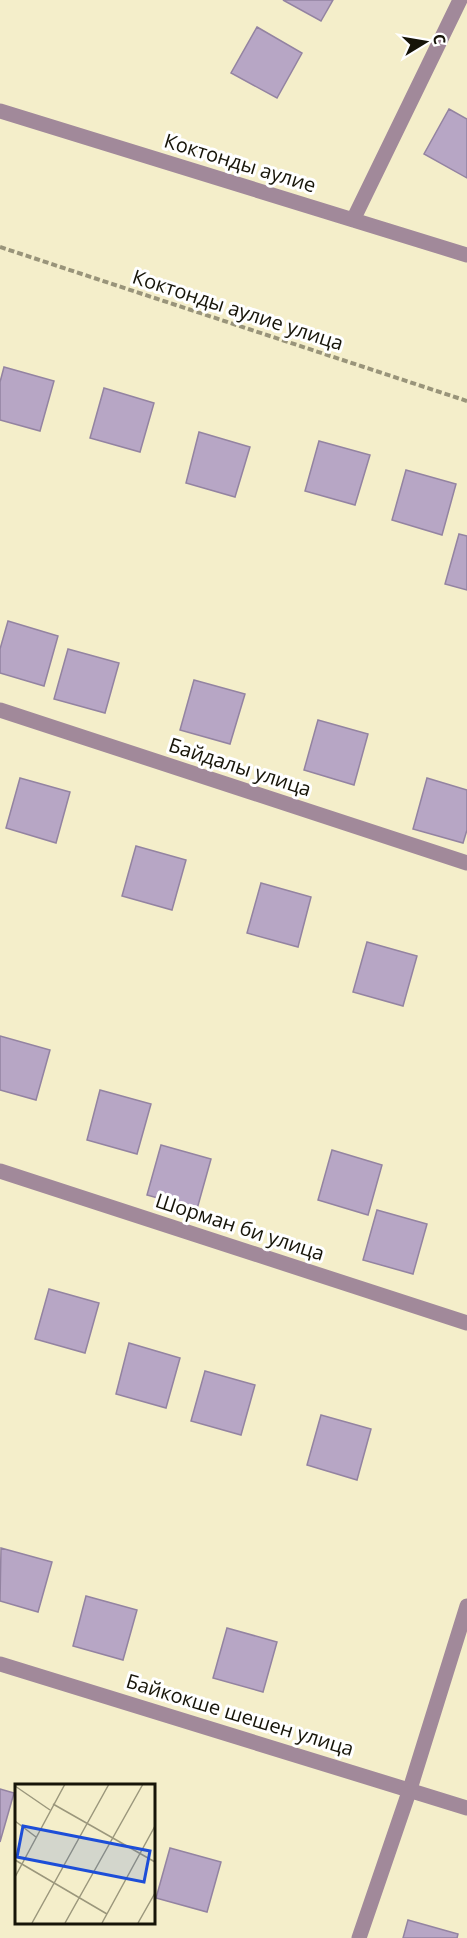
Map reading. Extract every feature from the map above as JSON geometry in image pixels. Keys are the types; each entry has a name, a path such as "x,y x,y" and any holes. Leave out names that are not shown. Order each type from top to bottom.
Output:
{"street":[{"path":"353,220 460,0"},
{"name":"Коктонды аулие","path":"0,111 467,255"},
{"name":"Байдалы улица","path":"0,710 467,863"},
{"name":"Шорман би улица","path":"0,1171 467,1323"},
{"path":"359,1938 410,1790 467,1606"},
{"name":"Байкокше шешен улица","path":"0,1664 467,1808"}],"path":[{"name":"Коктонды аулие улица","path":"0,247 467,401"}],"building":[{"path":"283,0 333,0 321,21"},
{"path":"257,27 302,53 277,98 231,73"},
{"path":"449,109 467,119 467,178 424,154"},
{"path":"4,367 54,381 40,431 0,420 0,382"},
{"path":"104,388 154,403 140,452 90,438"},
{"path":"199,432 250,447 235,497 186,483"},
{"path":"319,441 370,455 355,505 305,491"},
{"path":"406,470 456,484 442,535 392,520"},
{"path":"459,534 467,536 467,590 445,584"},
{"path":"8,621 58,636 44,686 0,673 0,649"},
{"path":"68,649 119,663 105,713 54,699"},
{"path":"194,680 245,694 230,744 180,730"},
{"path":"318,720 368,734 354,785 304,770"},
{"path":"20,778 70,792 56,843 6,828"},
{"path":"427,778 467,790 467,830 463,843 413,829"},
{"path":"136,846 186,860 172,910 122,896"},
{"path":"261,883 311,897 298,947 247,933"},
{"path":"367,942 417,956 403,1006 353,992"},
{"path":"0,1036 50,1050 36,1100 0,1090"},
{"path":"100,1090 151,1104 137,1154 87,1140"},
{"path":"161,1145 211,1159 197,1209 147,1195"},
{"path":"332,1150 382,1165 368,1215 318,1200"},
{"path":"377,1210 427,1224 413,1274 363,1260"},
{"path":"49,1289 99,1303 85,1353 35,1339"},
{"path":"129,1343 180,1358 166,1408 116,1394"},
{"path":"205,1371 255,1385 241,1435 191,1421"},
{"path":"321,1415 371,1429 357,1480 307,1465"},
{"path":"1,1548 52,1562 38,1612 0,1601"},
{"path":"86,1596 137,1610 123,1660 73,1646"},
{"path":"227,1628 277,1642 263,1692 213,1678"},
{"path":"0,1789 14,1793 0,1842"},
{"path":"170,1848 221,1862 207,1912 156,1898"},
{"path":"408,1920 458,1934 457,1938 403,1938"}]}
